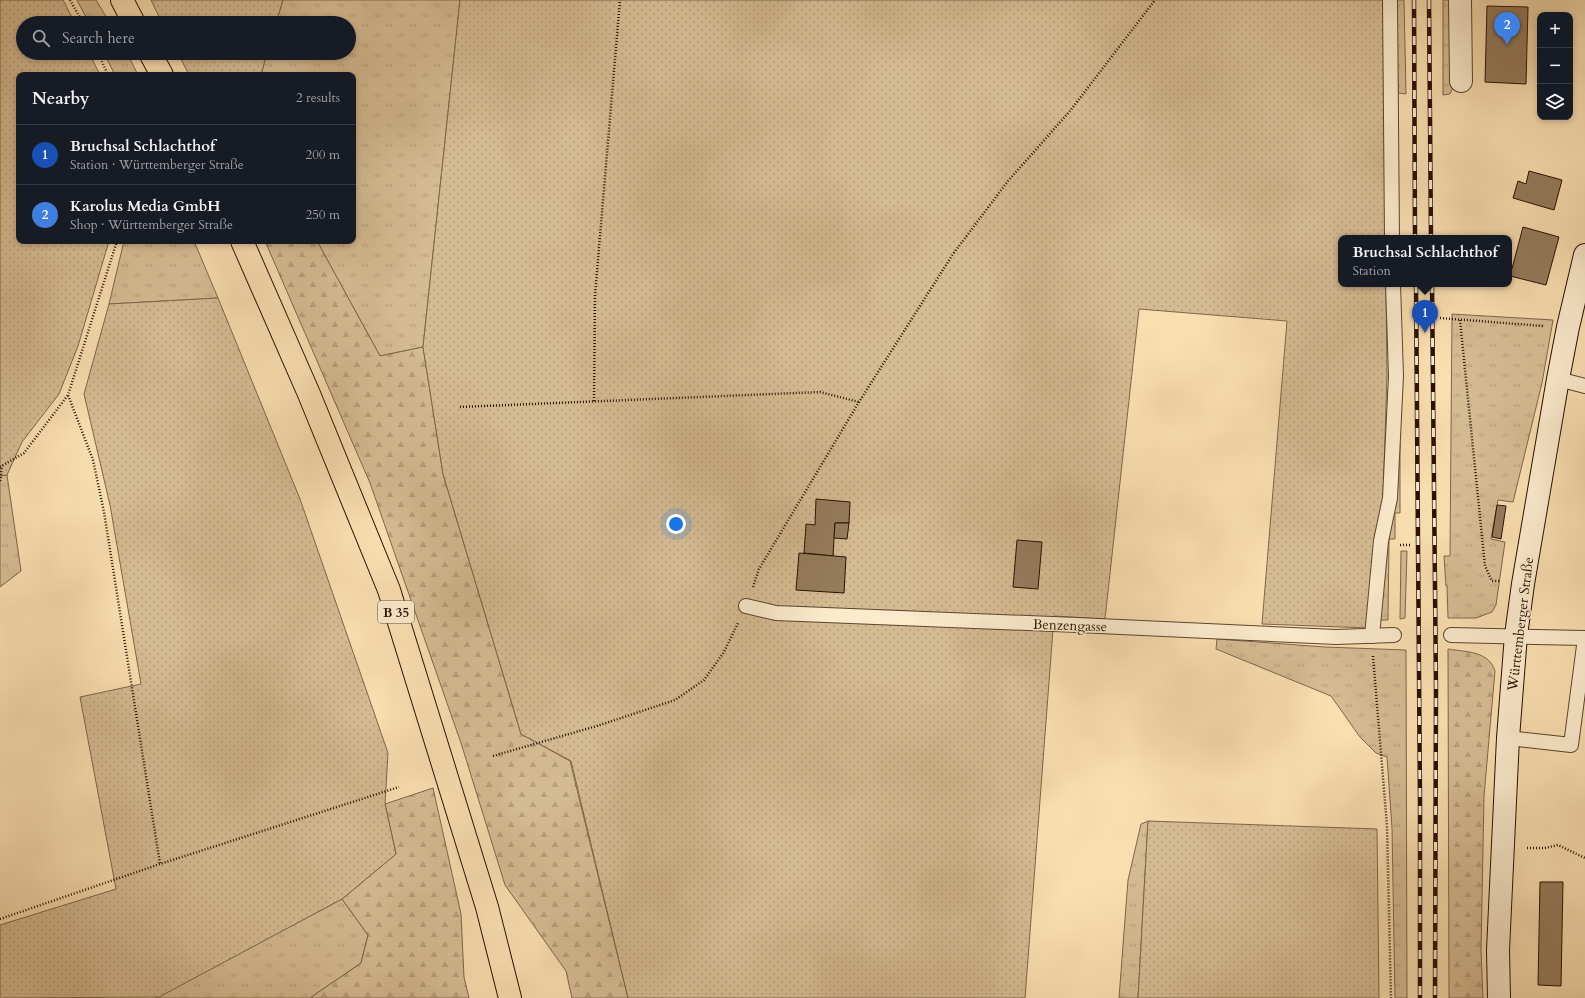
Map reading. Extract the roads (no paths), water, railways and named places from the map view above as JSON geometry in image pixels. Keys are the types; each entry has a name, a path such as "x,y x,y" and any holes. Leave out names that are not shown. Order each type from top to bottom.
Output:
{"main road":[{"path":"122,0 130,16"},
{"path":"1460,0 1461,81"},
{"path":"154,60 160,72"},
{"name":"B 35","path":"243,244 309,394 389,590 487,907 510,998"},
{"name":"Württemberger Straße","path":"1499,998 1498,950 1508,738 1516,635 1523,584 1558,379 1568,327 1585,255"}],"lane":[{"path":"1390,0 1392,235"},
{"path":"1372,636 1382,541 1390,498 1396,376 1393,287"},
{"path":"1558,379 1585,386"},
{"name":"Benzengasse","path":"746,606 776,613 1336,637 1394,635"},
{"path":"1451,635 1516,635 1585,638 1571,744 1508,738"}],"railway":[{"path":"1414,0 1415,235"},
{"path":"1429,0 1431,235"},
{"path":"1416,287 1420,998"},
{"path":"1432,287 1436,688 1435,998"}],"place":[{"name":"Karolus Media GmbH","path":"1507,45"},
{"name":"Bruchsal Schlachthof","path":"1425,333"}]}
